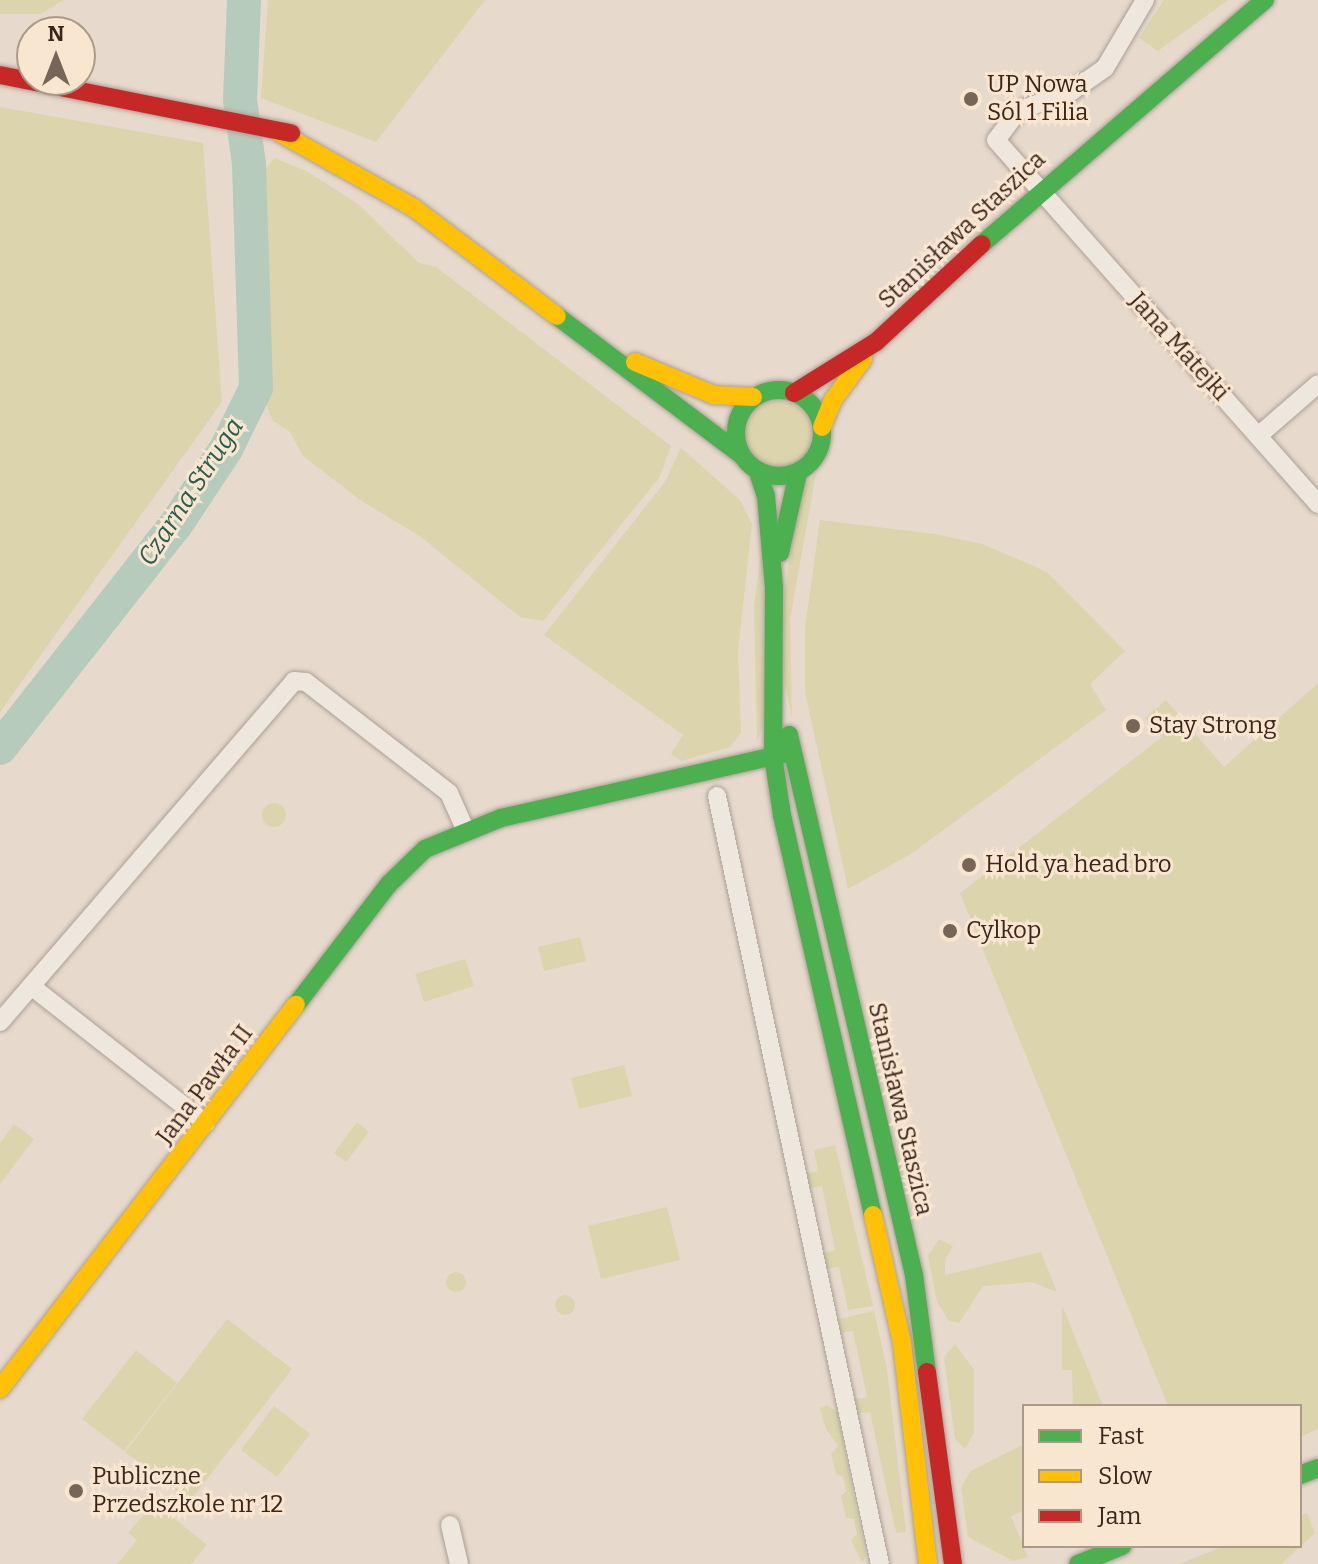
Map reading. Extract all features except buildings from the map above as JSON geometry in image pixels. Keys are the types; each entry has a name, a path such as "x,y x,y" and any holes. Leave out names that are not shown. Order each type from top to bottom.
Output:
{"street":[{"name":"Jana Matejki","path":"1145,0 1105,68 1072,91 1018,111 996,140 1318,504"},
{"name":"Stanisława Staszica","path":"822,427 833,400 876,342 1040,190 1265,0"},
{"path":"0,75 340,146 369,163 414,208 608,350 739,453 758,472 771,477 798,473 817,454 822,427 810,403 794,393 772,391 753,397 714,395 608,350"},
{"name":"Stanisława Staszica","path":"794,393 876,342"},
{"path":"1258,436 1318,384"},
{"path":"739,453 736,426 753,397"},
{"name":"Stanisława Staszica","path":"758,472 766,496 774,588 773,756 782,815 902,1343 928,1564"},
{"name":"Stanisława Staszica","path":"774,588 798,473"},
{"name":"Stanisława Staszica","path":"774,669 914,1275 953,1564"},
{"path":"0,1022 294,681 306,682 449,793 465,829"},
{"name":"Jana Pawła II","path":"0,1389 389,884 425,849 465,829 792,752"},
{"path":"717,796 880,1564"},
{"path":"31,986 206,1123"},
{"path":"450,1525 459,1564"},
{"path":"1078,1564 1117,1548"}],"shaded area":[{"path":"0,0 63,0 41,14 0,14"},
{"path":"268,0 485,0 376,142 261,98"},
{"path":"1164,0 1228,0 1158,51 1139,38"},
{"path":"0,107 203,143 222,402 0,712"},
{"path":"275,158 308,172 358,204 419,263 436,267 671,446 659,478 543,621 520,617 421,537 360,500 303,456 290,432 273,421 264,400 269,368 260,241 262,173"},
{"path":"772,401 786,401 798,406 807,415 812,434 810,447 803,458 786,467 772,467 760,462 751,453 746,441 746,427 751,415 760,406"},
{"path":"681,448 740,500 752,524 738,651 741,733 730,747 681,761 671,754 683,735 544,635 665,482"},
{"path":"816,474 790,619 792,717 784,681 784,598 796,513 805,485"},
{"path":"820,520 935,534 982,544 1034,566 1049,574 1125,651 1090,684 1106,710 911,854 848,889 805,692 805,628"},
{"path":"762,546 764,724 757,741 754,606"},
{"path":"1318,683 1318,1429 1302,1436 1302,1404 1167,1404 960,893 1162,737 1145,718 1166,700 1224,767"},
{"path":"274,803 282,807 286,815 282,823 274,827 266,823 262,815 266,807"},
{"path":"580,937 586,961 544,971 538,947"},
{"path":"465,959 474,986 424,1002 415,974"},
{"path":"624,1065 632,1096 579,1109 571,1078"},
{"path":"357,1122 369,1132 346,1162 334,1153"},
{"path":"14,1124 34,1139 0,1184 0,1143"},
{"path":"835,1145 873,1306 848,1310 839,1267 826,1269 821,1254 835,1250 822,1186 808,1188 805,1174 818,1171 814,1150"},
{"path":"667,1207 680,1260 601,1279 588,1226"},
{"path":"939,1239 953,1246 945,1260 945,1275 1041,1252 1057,1292 1032,1282 983,1286 959,1323 949,1321 937,1302 928,1256"},
{"path":"456,1272 463,1275 466,1282 463,1289 456,1292 449,1289 446,1282 449,1275"},
{"path":"565,1295 572,1298 575,1305 572,1312 565,1315 558,1312 555,1305 558,1298"},
{"path":"1062,1305 1102,1404 1073,1404 1072,1370 1062,1370"},
{"path":"874,1311 887,1369 906,1532 896,1533 870,1412 856,1414 853,1400 867,1397 853,1331 840,1333 838,1319"},
{"path":"227,1319 292,1369 190,1501 125,1452"},
{"path":"955,1344 974,1370 974,1433 965,1449 955,1439 944,1357"},
{"path":"136,1350 177,1383 124,1451 82,1419"},
{"path":"827,1405 837,1412 866,1557 862,1562 851,1540 857,1534 854,1519 846,1518 841,1496 846,1491 843,1477 836,1474 831,1454 838,1446 826,1429 820,1408"},
{"path":"274,1406 310,1434 277,1477 241,1450"},
{"path":"1022,1445 1022,1512 1011,1516 1028,1557 1013,1561 968,1537 961,1487 971,1471"},
{"path":"154,1502 207,1545 191,1564 117,1564 137,1540 128,1533"},
{"path":"1307,1513 1315,1533 1302,1545 1302,1515"},
{"path":"1219,1548 1299,1548 1281,1564 1179,1564"}],"waterway":[{"name":"Czarna Struga","path":"0,748 175,526 226,449 256,388 249,164 240,100 244,0"}],"traffic: fast":[{"path":"982,244 1265,0"},
{"path":"557,316 739,453"},
{"path":"771,390 787,390 810,402 819,416 822,433 819,450 810,464 787,476 771,476 755,469 743,457 736,441 736,425 743,409 755,397 771,390"},
{"path":"758,472 766,496 774,588 773,756 782,815 873,1215"},
{"path":"780,553 798,473"},
{"path":"789,735 914,1275 927,1372"},
{"path":"296,1005 389,884 425,849 501,818 792,752"},
{"path":"1302,1474 1318,1468"},
{"path":"1078,1564 1117,1548"}],"traffic: slow":[{"path":"275,130 414,208 557,316"},
{"path":"822,427 833,400 863,359"},
{"path":"635,362 714,395 753,397"},
{"path":"0,1389 296,1005"},
{"path":"873,1215 902,1343 928,1564"}],"traffic: jam":[{"path":"0,75 291,133"},
{"path":"794,393 876,342 982,244"},
{"path":"927,1372 953,1564"}],"place":[{"name":"UP Nowa Sól 1 Filia","path":"971,99"},
{"name":"Stay Strong","path":"1133,726"},
{"name":"Hold ya head bro","path":"969,865"},
{"name":"Cylkop","path":"950,931"},
{"name":"Publiczne Przedszkole nr 12","path":"76,1491"}]}
